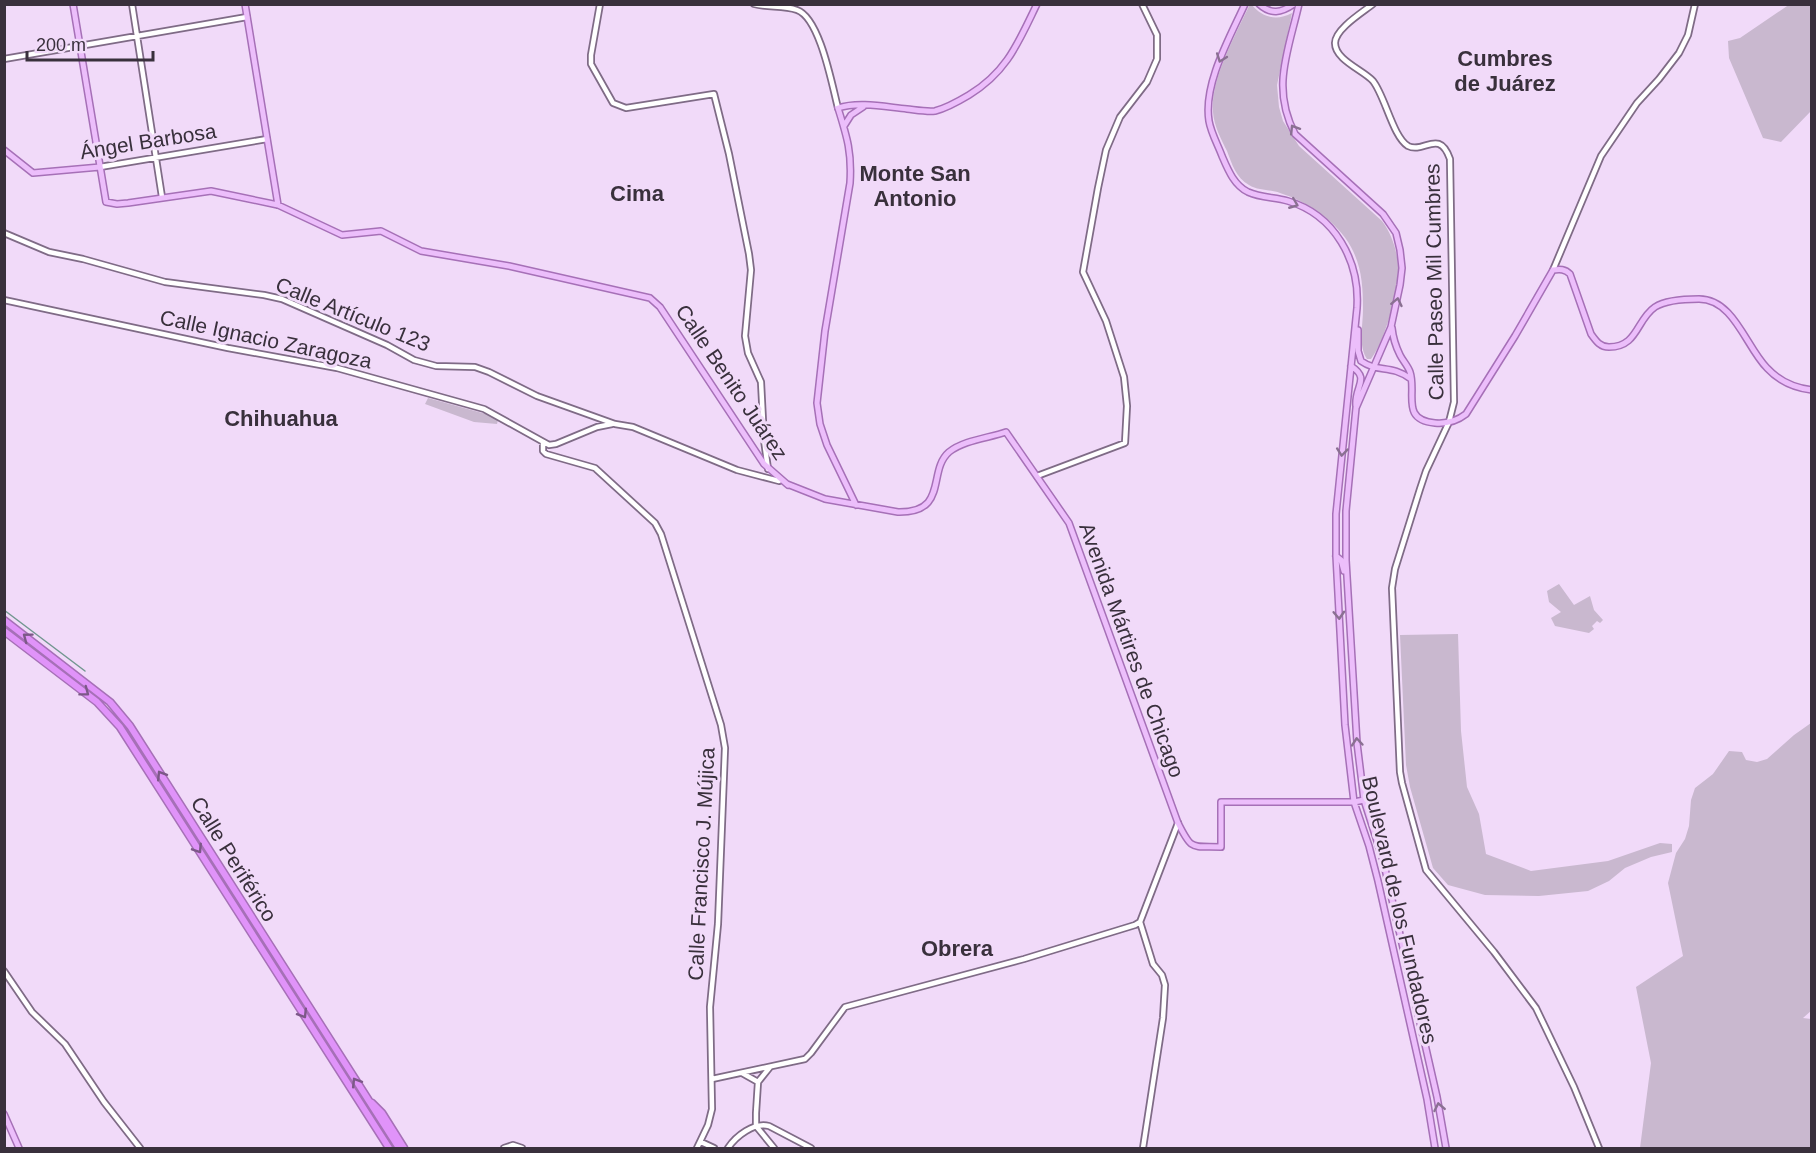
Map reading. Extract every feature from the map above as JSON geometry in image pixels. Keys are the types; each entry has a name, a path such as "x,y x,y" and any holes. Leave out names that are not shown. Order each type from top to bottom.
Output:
{"highway":[{"name":"Calle Periférico","path":"4,620 110,702 130,726 399,1149"},
{"name":"Calle Periférico","path":"4,631 98,702 120,727 389,1149"},
{"path":"369,1102 376,1105 382,1113 404,1149"}],"main road":[{"path":"73,4 106,202 117,204 210,191 278,205 245,4"},
{"path":"856,505 827,445 820,424 817,403 825,331 850,183 850,148 838,108 847,105 934,111 957,102 984,86 1000,71 1016,47 1037,4"},
{"name":"Boulevard de los Fundadores","path":"1245,4 1225,46 1216,72 1209,110 1212,130 1230,172 1241,187 1261,196 1295,203 1317,216 1335,233 1350,255 1356,274 1358,297 1336,514 1345,725 1354,802 1378,881 1427,1099 1435,1149"},
{"path":"1259,4 1277,13 1285,11 1294,4"},
{"name":"Boulevard de los Fundadores","path":"1299,4 1283,76 1284,110 1295,134 1383,214 1396,233 1402,268 1391,327 1356,408 1346,511 1347,575 1357,743 1364,800 1383,860 1437,1097 1446,1149"},
{"path":"844,126 853,112 865,106"},
{"name":"Ángel Barbosa","path":"4,150 33,173 100,167"},
{"name":"Calle Benito Juárez","path":"278,205 342,235 381,231 421,250 509,266 650,298 660,307 768,469 789,484"},
{"path":"1391,327 1397,348 1410,371 1413,410 1419,418 1426,422 1449,422 1458,420 1466,414 1553,270 1560,269 1570,274 1591,334 1595,341 1604,347 1618,347 1627,342 1652,309 1658,305 1667,302 1709,300 1719,303 1727,312 1766,368 1788,384 1799,389 1812,390"},
{"path":"1356,321 1359,358 1374,367 1394,369 1411,379"},
{"path":"1351,366 1362,376 1356,396 1356,408"},
{"name":"Calle Benito Juárez","path":"779,481 825,499 898,512 918,510 933,495 943,461 949,452 959,446 1006,432"},
{"name":"Avenida Mártires de Chicago","path":"1006,432 1069,523 1178,823 1189,843 1193,846 1221,846 1221,801 1354,802"},
{"path":"1336,556 1341,560 1347,575"},
{"path":"1354,802 1364,800"},
{"path":"4,1114 19,1149"}],"street":[{"path":"132,4 162,197"},
{"path":"600,4 591,64 613,103 626,108 714,94 729,154 749,254 751,270 745,336 748,353 761,382 768,469"},
{"path":"754,4 796,9 808,17 822,49 838,108"},
{"path":"1037,476 1125,443 1127,406 1124,377 1106,321 1083,272 1106,150 1120,117 1146,82 1157,58 1157,34 1142,4"},
{"name":"Calle Paseo Mil Cumbres","path":"1373,4 1338,34 1335,43 1338,52 1372,80 1400,137 1408,146 1438,144 1444,147 1450,159 1454,402 1449,422"},
{"path":"1553,270 1601,156 1637,102 1679,53 1688,35 1695,4"},
{"path":"4,59 247,17"},
{"name":"Ángel Barbosa","path":"100,167 267,139"},
{"name":"Calle Artículo 123","path":"4,233 49,252 165,282 282,299 387,345 414,360 436,366 475,367 537,396 615,424 633,427 737,470 779,481"},
{"name":"Calle Ignacio Zaragoza","path":"4,300 228,348 337,368 484,409 543,442 543,451 546,454 595,468 652,520 661,534 675,586"},
{"path":"1449,422 1422,480 1395,570 1392,588 1402,783 1426,870 1494,952 1536,1008 1570,1077 1599,1149"},
{"path":"543,442 552,446 597,427 615,424"},
{"name":"Calle Francisco J. Mújica","path":"675,586 721,724 725,748 719,914 710,1007 711,1117 697,1149"},
{"path":"1143,1149 1166,985 1162,975 1153,964 1140,922 1178,823"},
{"path":"712,1079 805,1059 845,1007 1024,959 1140,922"},
{"path":"4,971 32,1012 65,1044 104,1102 140,1149"},
{"path":"770,1067 758,1082 756,1126 774,1149"},
{"path":"742,1073 758,1082"},
{"path":"728,1149 735,1140 756,1126 769,1126 811,1149"},
{"path":"701,1142 714,1149"},
{"path":"504,1149 513,1145 522,1149"}],"shaded area":[{"path":"1250,4 1270,17 1281,17 1292,13 1277,85 1283,121 1299,146 1382,221 1394,244 1398,269 1390,316 1371,359 1367,359 1363,348 1363,293 1360,270 1355,255 1345,238 1330,221 1300,201 1253,187 1241,179 1216,127 1213,99 1216,86 1225,57"},
{"path":"1790,4 1811,5 1811,111 1781,142 1763,138 1729,58 1728,41 1740,38"},
{"path":"428,398 493,416 498,420 497,424 474,422 425,404"},
{"path":"1559,584 1574,605 1590,596 1594,610 1603,620 1600,623 1597,621 1592,626 1594,629 1589,633 1555,626 1551,618 1561,612 1549,602 1547,591"},
{"path":"1458,634 1461,731 1467,787 1479,814 1486,854 1531,871 1608,861 1660,843 1672,844 1672,852 1651,857 1625,868 1609,881 1588,891 1539,896 1485,895 1448,885 1433,868 1410,787 1406,765 1400,635"},
{"path":"1811,723 1812,1010 1803,1018 1811,1019 1811,1148 1640,1148 1651,1063 1636,987 1683,956 1668,883 1676,853 1685,839 1689,826 1691,800 1695,788 1713,774 1729,751 1742,752 1746,760 1757,762 1767,759"}],"waterway":[{"path":"4,610 85,671"}],"district":[{"name":"Cumbres de Juárez","path":"1505,70"},
{"name":"Monte San Antonio","path":"915,186"},
{"name":"Cima","path":"637,193"},
{"name":"Chihuahua","path":"281,418"},
{"name":"Obrera","path":"957,948"}]}
